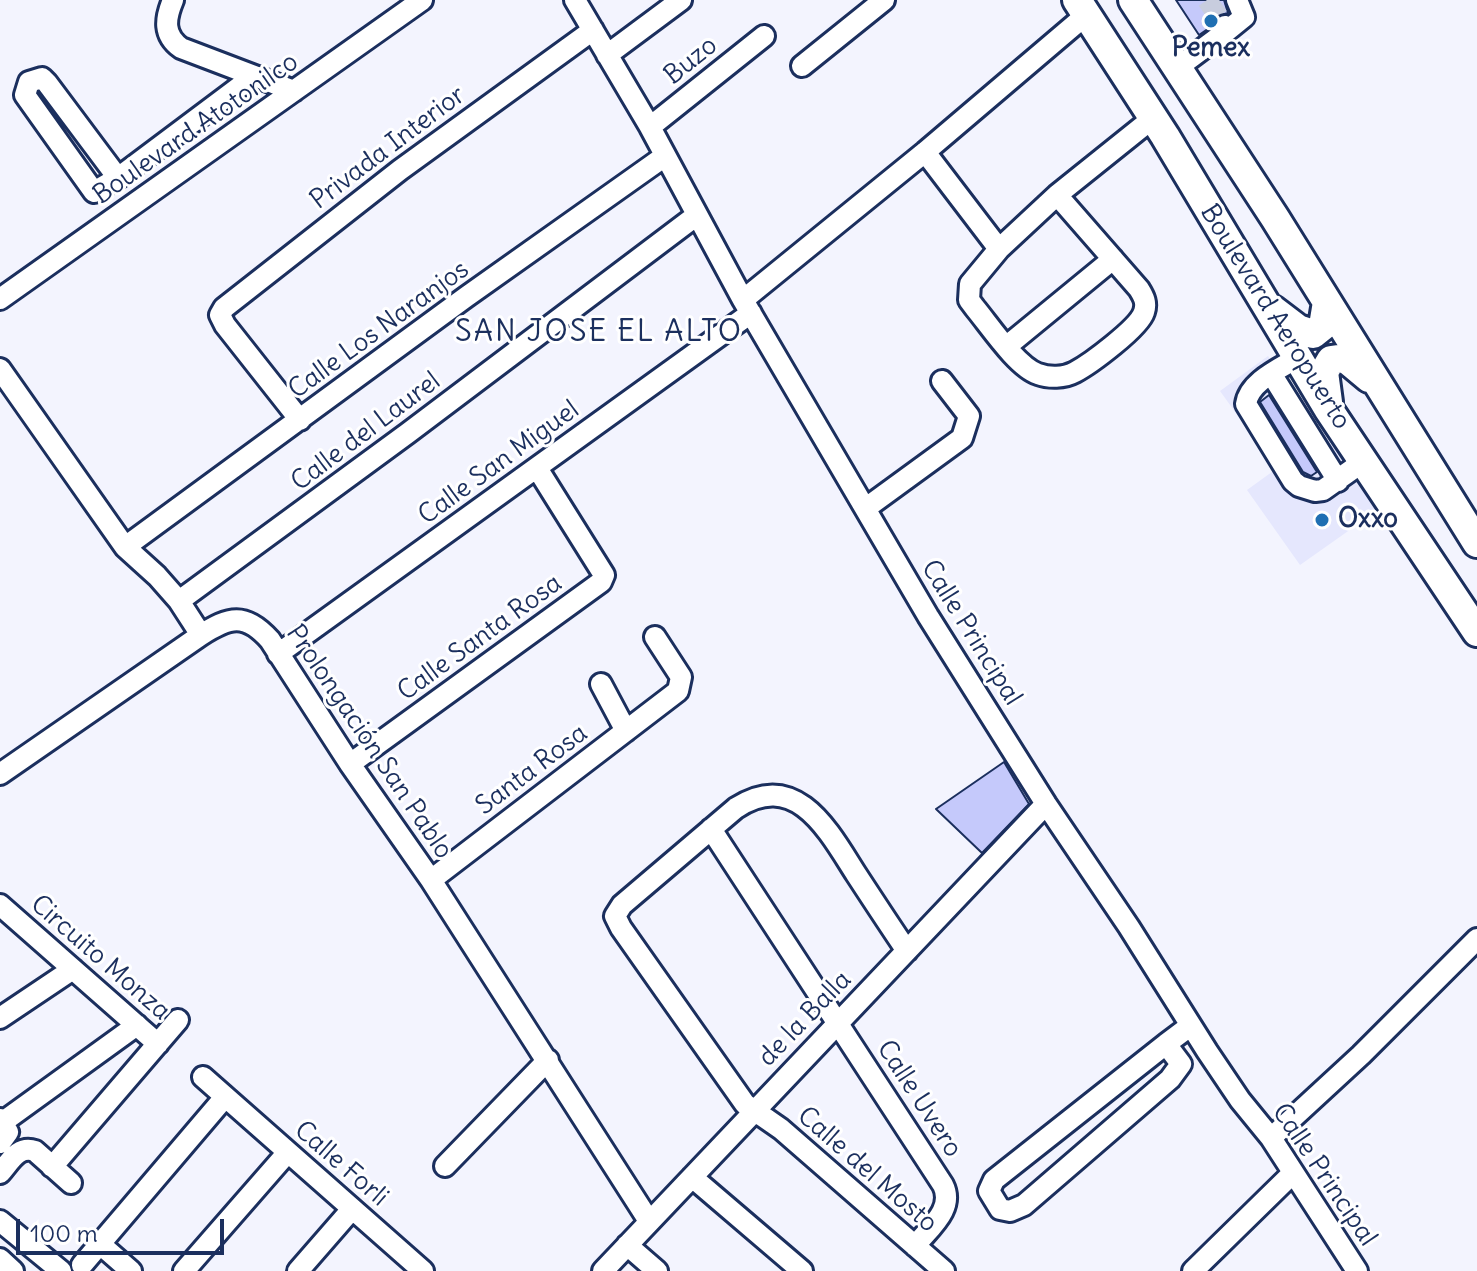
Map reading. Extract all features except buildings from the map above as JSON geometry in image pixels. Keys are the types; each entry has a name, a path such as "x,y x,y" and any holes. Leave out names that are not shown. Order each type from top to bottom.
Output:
{"highway":[{"name":"Boulevard Aeropuerto","path":"1133,0 1477,543"},
{"name":"Boulevard Aeropuerto","path":"1082,8 1153,118 1329,410 1477,632"},
{"path":"1263,302 1298,329 1313,334 1325,320 1327,302"},
{"path":"1329,410 1324,372 1326,366 1337,358 1353,363 1386,396"}],"street":[{"path":"173,0 166,18 171,41 181,48 294,91"},
{"name":"Boulevard Atotonilco","path":"0,299 422,0"},
{"name":"Calle Principal","path":"575,0 650,127 747,307 916,595 1046,804 1129,927 1190,1026 1240,1100 1271,1138 1357,1271"},
{"path":"607,55 681,0"},
{"path":"802,66 884,0"},
{"path":"1177,68 1244,17 1237,0"},
{"name":"Calle San Miguel","path":"278,654 537,468 747,307 925,152 1082,8"},
{"name":"Privada Interior","path":"300,420 220,315 241,293 400,170 593,30"},
{"name":"Buzo","path":"650,127 764,36"},
{"path":"121,213 112,182 47,83 42,78 29,82 25,95 90,190 97,192 112,182 254,76"},
{"path":"1057,195 1145,298 1145,309 1134,327 1074,373 1062,376 1035,374 1023,365 975,308 968,292 974,277 999,249 1057,195 1153,118"},
{"path":"925,152 999,249"},
{"name":"Calle Los Naranjos","path":"125,547 466,297 665,156"},
{"name":"Calle del Laurel","path":"179,601 398,441 697,215"},
{"path":"1007,346 1113,259"},
{"path":"1297,358 1247,396 1247,409 1293,481 1315,491 1323,490 1364,461"},
{"path":"0,369 125,547 179,601 201,635"},
{"path":"1272,375 1338,481"},
{"path":"866,508 962,438 969,416 942,381"},
{"name":"Calle Santa Rosa","path":"350,764 601,582 604,575 537,468"},
{"name":"Prolongación San Pablo","path":"0,774 223,621 249,622 261,629 431,880 649,1221"},
{"name":"Santa Rosa","path":"431,880 678,691 681,677 655,637"},
{"name":"Santa Rosa","path":"601,684 626,731"},
{"path":"711,829 750,799 780,796 800,804 821,821 907,951"},
{"name":"de la Balla","path":"603,1271 1046,804"},
{"name":"Calle del Mosto","path":"711,829 622,905 615,916 621,928 753,1112 781,1129 944,1271"},
{"name":"Calle Uvero","path":"711,829 936,1171 947,1193 946,1207 915,1246"},
{"name":"Circuito Monza","path":"2,911 158,1044"},
{"path":"1271,1138 1361,1055 1477,939"},
{"path":"0,1018 73,969"},
{"name":"Circuito Monza","path":"52,1167 178,1020"},
{"path":"0,1143 8,1132 2,1121 137,1025"},
{"path":"1166,1044 1181,1064 1177,1073 1024,1205 1010,1211 1000,1209 989,1191 994,1180 1166,1044 1190,1026"},
{"path":"445,1166 548,1060"},
{"name":"Calle Forli","path":"203,1077 416,1269"},
{"path":"82,1265 225,1097"},
{"path":"0,1173 24,1149 35,1151 71,1183"},
{"path":"184,1271 288,1152"},
{"path":"1193,1271 1293,1173"},
{"path":"692,1177 802,1271"},
{"path":"298,1271 352,1209"},
{"path":"0,1221 61,1271"},
{"path":"100,1244 131,1271"},
{"path":"627,1245 657,1271"},
{"path":"0,1259 13,1271"}],"shaded area":[{"path":"1268,356 1378,510 1300,565 1247,490 1276,469 1220,391"}],"tunnel":[{"path":"1207,0 1225,26"}],"place":[{"name":"Pemex","path":"1211,21"},
{"name":"Oxxo","path":"1322,520"}],"district":[{"name":"SAN JOSE EL ALTO","path":"599,332"}]}
